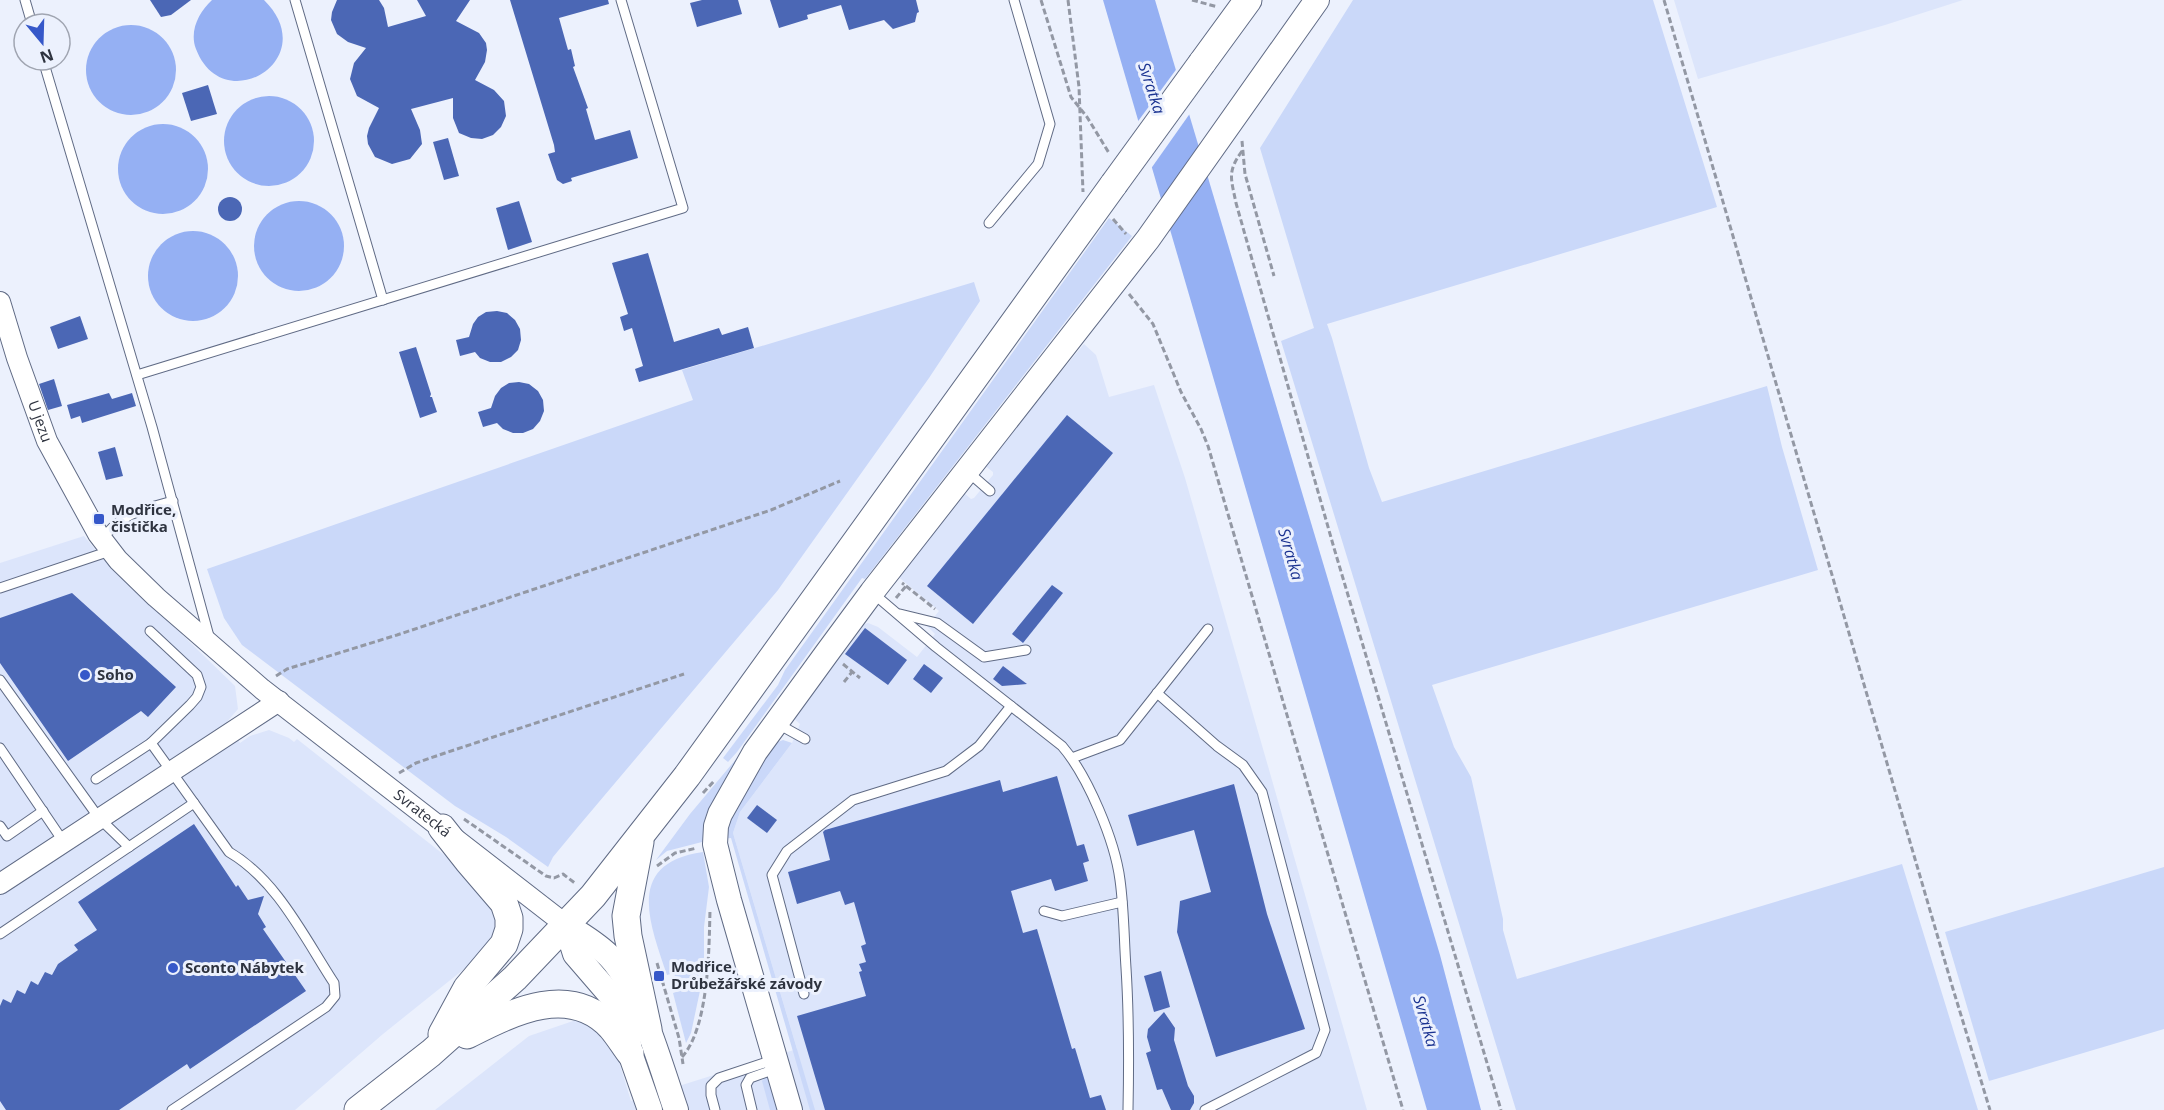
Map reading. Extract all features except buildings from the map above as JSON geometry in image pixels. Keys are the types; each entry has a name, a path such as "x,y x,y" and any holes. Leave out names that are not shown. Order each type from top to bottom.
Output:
{"main road":[{"path":"358,1110 431,1053 515,978 593,896 687,776 1248,0"},
{"path":"431,1053 467,988 504,944 509,929 504,903 442,828"},
{"path":"641,835 626,916 628,936 648,1029"},
{"path":"431,1053 502,1016 518,1010 560,1004 581,1007 598,1017 611,1028 630,1053"}],"street":[{"path":"790,1110 715,844 716,826 720,814 755,752 872,592 1148,239 1317,0"},
{"name":"U jezu","path":"0,302 17,358 47,441 103,541"},
{"name":"Svratecká","path":"103,541 156,597 262,689 566,925"},
{"path":"0,884 279,701"},
{"path":"566,925 616,963 648,1029 676,1110"},
{"path":"566,925 575,954 619,1005 627,1027 630,1053 649,1109"}],"lane":[{"path":"296,0 383,300"},
{"path":"137,375 683,208 621,0"},
{"path":"989,223 1038,164 1050,124 1014,0"},
{"path":"47,72 137,375 212,645"},
{"path":"967,471 990,491"},
{"path":"0,588 103,541 109,530 123,518 173,501"},
{"path":"872,592 1062,746 1072,758 1088,788 1107,833 1120,878 1130,1039 1128,1110"},
{"path":"898,614 937,623 984,657 1026,650"},
{"path":"1072,758 1120,740 1208,629"},
{"path":"96,779 151,744 190,705 197,697 201,687 197,675 150,631"},
{"path":"0,681 99,818 129,847"},
{"path":"1156,693 1217,746 1243,765 1262,792 1325,1030 1316,1053 1205,1110"},
{"path":"804,994 772,875 787,851 853,800 946,771 979,746 1011,706"},
{"path":"776,723 805,739"},
{"path":"151,744 229,852 248,863 278,897 334,982 335,996 326,1007 171,1110"},
{"path":"0,748 63,841"},
{"path":"0,934 194,803"},
{"path":"0,826 3,838 43,811"},
{"path":"1044,911 1062,916 1122,902"},
{"path":"716,1110 711,1095 711,1086 719,1078 777,1064"},
{"path":"752,1110 746,1084 750,1078 777,1064"}],"path":[{"path":"1041,0 1071,97 1112,157"},
{"path":"1068,0 1076,61 1082,189 1084,201 1094,210"},
{"path":"1664,0 1949,977 1990,1110"},
{"path":"1239,110 1246,181 1274,276"},
{"path":"1242,151 1231,168 1231,183 1236,203 1334,548 1501,1110"},
{"path":"1118,278 1153,324 1177,383 1208,446 1403,1110"},
{"path":"262,689 287,669 397,635 771,510 840,481"},
{"path":"906,586 937,611"},
{"path":"844,682 852,672"},
{"path":"385,786 398,774 416,763 684,674"},
{"path":"698,799 720,774"},
{"path":"656,867 675,853 715,844"},
{"path":"682,1057 693,1041 703,1000 709,965 710,909"},
{"path":"656,958 679,1038 686,1072"}],"shaded area":[{"path":"1353,0 1653,0 1717,207 1327,324 1369,468 1382,502 1767,386 1782,447 1818,570 1432,685 1454,747 1471,777 1503,919 1503,930 1517,979 1902,864 1978,1110 1516,1110 1281,341 1314,328 1260,148"},
{"path":"1674,0 1963,0 1698,79"},
{"path":"1109,218 1132,236 865,579 862,578 728,762 723,758 778,685 785,670"},
{"path":"974,282 980,301 929,378 778,590 577,828 553,857 548,867 506,837 455,806 242,645 224,618 207,569 693,400 682,370"},
{"path":"1084,344 1096,355 1109,397 1154,385 1185,478 1367,1110 435,1110 529,1036 576,1020 587,1023 599,1031 616,1052 631,1101 797,1049 733,833 740,812 792,743 800,724 791,716 851,628 868,623 878,627 917,657 935,634 927,626 939,611 895,574 963,492 971,499 974,498 993,475 993,472 984,465"},
{"path":"84,536 99,554 235,686 238,709 226,723 240,743 250,736 269,730 294,742 297,739 476,880 505,915 484,953 383,1034 295,1110 0,1110 0,563"},
{"path":"783,740 792,743 740,812 733,833 815,1110 810,1110 731,838 722,839 727,820 775,743"},
{"path":"742,752 702,842 667,851 656,860 690,814"},
{"path":"703,852 709,887 704,927 704,972 691,1033 686,1043 673,993 679,991 674,973 667,975 660,955 650,916 649,898 653,882 662,868 678,858"},
{"path":"2164,867 2164,1029 1989,1081 1945,932"},
{"path":"767,1075 770,1077 781,1110 770,1110 762,1081"}],"water":[{"path":"212,0 264,0 279,22 282,43 276,60 263,73 245,80 226,80 209,70 196,49 194,35 199,16"},
{"name":"Svratka","path":"1103,0 1155,0 1440,955 1481,1110 1427,1110"},
{"path":"131,25 148,29 163,38 172,53 176,70 172,87 163,102 148,111 131,115 114,111 99,102 90,87 86,70 90,53 99,38 114,29"},
{"path":"269,96 286,100 301,109 310,124 314,141 310,158 301,173 286,182 269,186 252,182 237,173 228,158 224,141 228,124 237,109 252,100"},
{"path":"163,124 180,128 195,137 204,152 208,169 204,186 195,201 180,210 163,214 146,210 131,201 122,186 118,169 122,152 131,137 146,128"},
{"path":"299,201 316,205 331,214 340,229 344,246 340,263 331,278 316,287 299,291 282,287 267,278 258,263 254,246 258,229 267,214 282,205"},
{"path":"193,231 210,235 225,244 234,259 238,276 234,293 225,308 210,317 193,321 176,317 161,308 152,293 148,276 152,259 161,244 176,235"}],"pier":[{"path":"1178,67 1191,112 1150,170 1136,124"}],"place":[{"name":"Modřice, čistička","path":"99,519"},
{"name":"Soho","path":"85,675"},
{"name":"Sconto Nábytek","path":"173,968"},
{"name":"Modřice, Drůbežářské závody","path":"659,976"}]}
